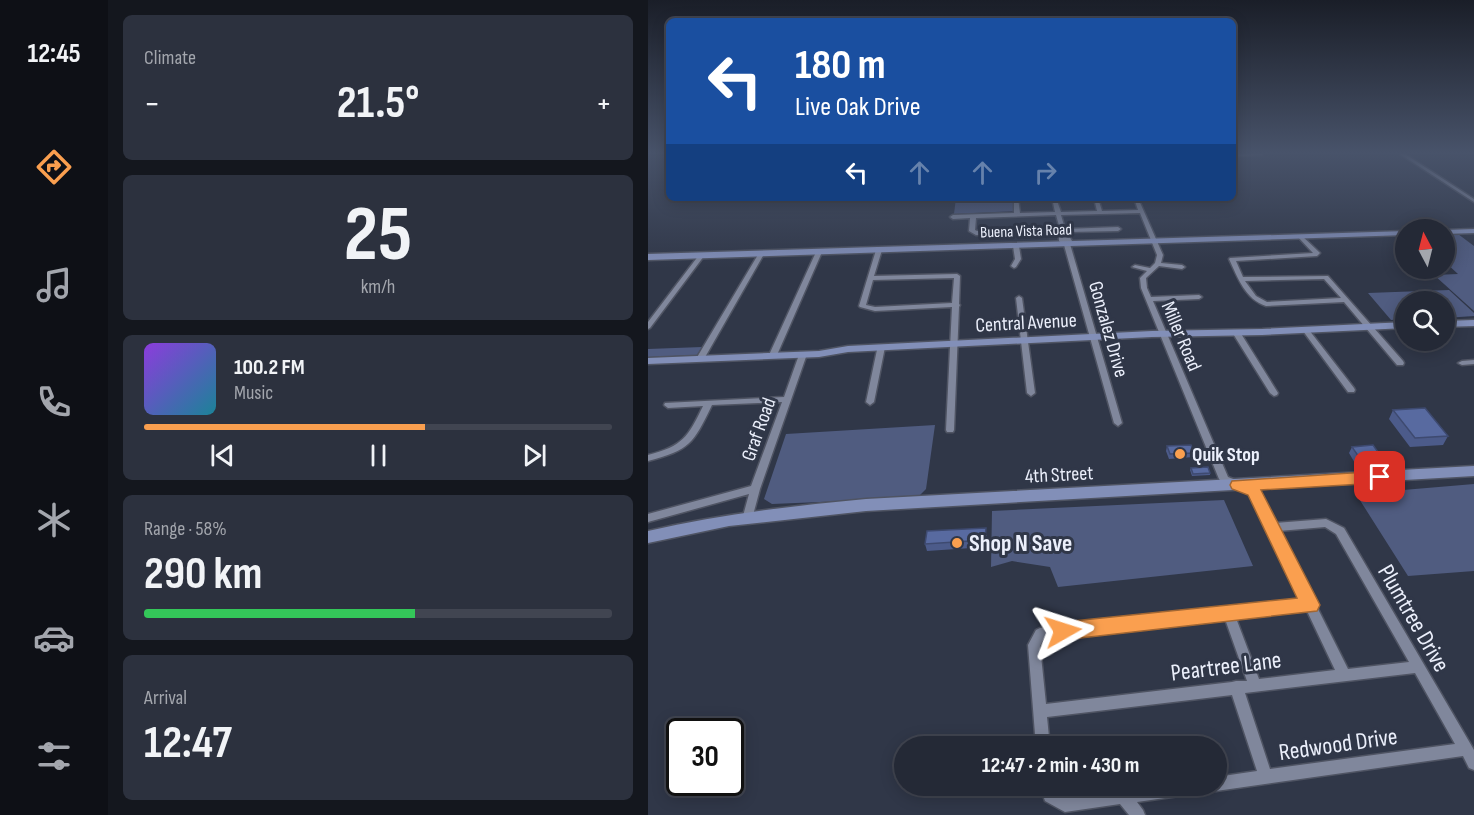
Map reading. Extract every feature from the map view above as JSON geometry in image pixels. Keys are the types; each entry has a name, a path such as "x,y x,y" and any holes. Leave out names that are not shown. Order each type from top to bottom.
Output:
{"street":[{"path":"1460,192 1474,201"},
{"path":"1016,201 1017,214"},
{"name":"Gonzalez Drive","path":"1055,201 1063,230 1067,233 1069,241 1067,244 1118,423"},
{"path":"1097,201 1100,212"},
{"path":"1137,201 1156,241 1160,255 1158,264"},
{"path":"953,217 1142,211"},
{"path":"973,216 972,231 976,233 1118,228"},
{"path":"1455,232 1474,231"},
{"name":"Buena Vista Road","path":"648,257 1395,233"},
{"path":"1301,237 1317,253 1309,256 1232,259 1249,293 1258,302 1266,304 1344,300"},
{"path":"1014,266 1018,259 1016,246"},
{"path":"879,250 862,302 862,306 866,309 957,305"},
{"path":"773,356 819,252"},
{"path":"700,359 761,254"},
{"path":"648,327 700,256"},
{"path":"1135,267 1149,270 1158,264 1182,267"},
{"name":"Miller Road","path":"1149,270 1142,280 1224,479 1254,491 1344,675"},
{"path":"870,278 957,276 950,430"},
{"path":"1242,279 1320,276 1332,282 1344,300 1400,363"},
{"path":"1149,299 1199,297"},
{"path":"1018,298 1031,393"},
{"path":"1455,323 1474,322"},
{"name":"Central Avenue","path":"648,361 773,356 881,347 1094,336 1307,331 1395,326"},
{"path":"1307,331 1351,390"},
{"path":"1236,332 1274,393"},
{"path":"870,402 881,347"},
{"name":"Graf Road","path":"748,516 755,489 803,354"},
{"path":"1462,363 1474,362"},
{"path":"668,405 787,399"},
{"path":"648,458 673,451 687,443 709,403"},
{"name":"4th Street","path":"648,537 748,516 878,504 1474,471"},
{"path":"648,518 755,489"},
{"name":"Plumtree Drive","path":"1271,528 1320,523 1335,526 1351,549 1474,763"},
{"path":"1042,736 1035,640 1040,634 1310,605"},
{"path":"1229,614 1255,685"},
{"name":"Peartree Lane","path":"1040,711 1418,667"},
{"path":"1236,687 1266,777"},
{"name":"Redwood Drive","path":"1227,782 1466,749"},
{"path":"1050,796 1065,805 1130,796"},
{"path":"1123,797 1138,815"}],"shaded area":[{"path":"956,201 1014,201 1015,211 954,214"},
{"path":"1455,234 1474,246 1474,311 1455,294 1455,291 1452,291 1438,279 1455,279 1455,274 1458,274 1455,271"},
{"path":"1395,292 1395,320 1391,320 1368,293"},
{"path":"1455,296 1474,313 1474,316 1455,317"},
{"path":"702,347 697,355 648,357 648,349"},
{"path":"935,425 926,489 917,498 772,504 764,499 786,434"},
{"path":"1474,484 1474,571 1408,576 1356,494"},
{"path":"1224,500 1253,566 1058,587 1050,567 1012,561 991,567 992,511"}],"building":[{"path":"1425,408 1448,436 1415,438 1393,410"},
{"path":"1191,445 1194,453 1170,454 1167,446"},
{"path":"1373,445 1385,462 1363,463 1352,447"},
{"name":"Quik Stop","path":"1208,467 1210,473 1193,474 1191,468"},
{"path":"986,528 985,540 925,544 927,531"}],"place":[{"name":"Quik Stop","path":"1180,454"},
{"name":"Shop N Save","path":"957,543"}],"route":[{"path":"1063,631 1310,605 1254,491 1237,485 1380,477"}]}
